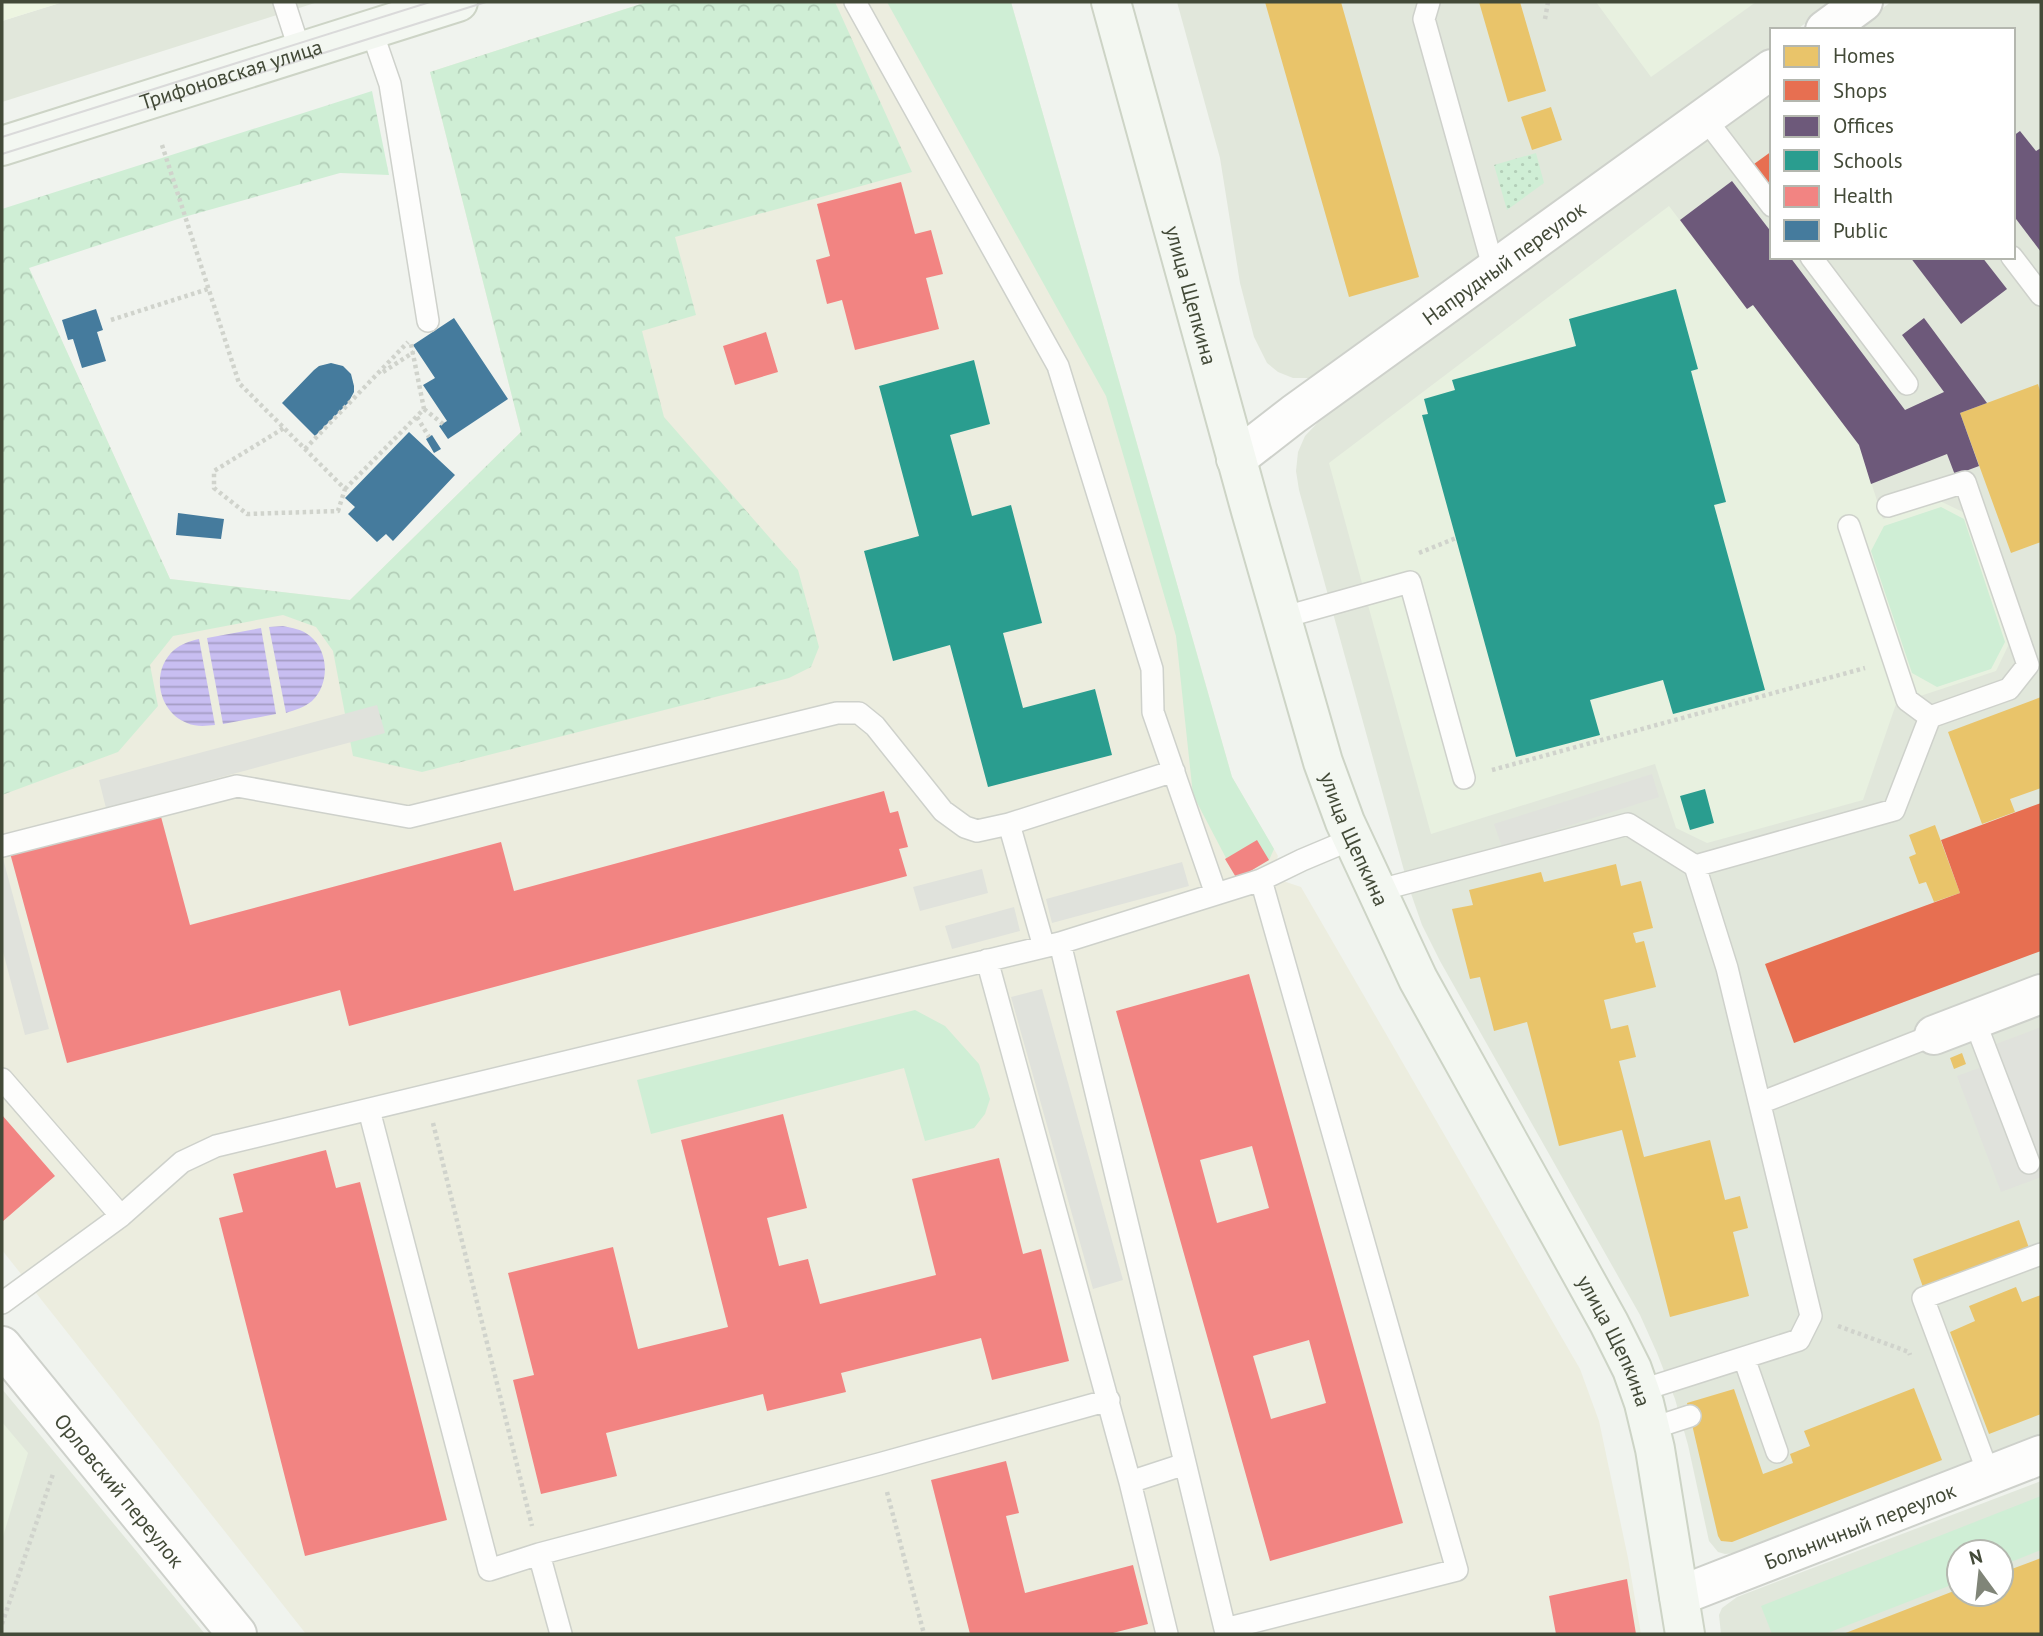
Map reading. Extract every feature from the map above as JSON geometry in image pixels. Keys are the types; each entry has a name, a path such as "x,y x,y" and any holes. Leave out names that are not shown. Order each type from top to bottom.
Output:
{"street":[{"name":"Трифоновская улица","path":"2,146 458,2"},
{"name":"улица Щепкина","path":"1111,2 1236,458 1323,762 1352,839 1418,979 1632,1369 1650,1429 1685,1634"},
{"path":"1832,28 1863,2"},
{"name":"Напрудный переулок","path":"1236,458 1770,70"},
{"path":"1934,1035 2041,994"},
{"name":"Орловский переулок","path":"2,1346 237,1634"},
{"name":"Больничный переулок","path":"1679,1596 2041,1455"}],"lane":[{"path":"284,2 300,51"},
{"path":"855,2 1058,366 1152,669 1153,712 1216,894"},
{"path":"1429,2 1424,19 1494,270"},
{"path":"371,29 390,84 428,321"},
{"path":"1704,117 1770,202"},
{"path":"1813,259 1907,384"},
{"path":"2014,259 2041,295"},
{"path":"1695,866 1894,810 1930,717 2009,689 2034,663 1965,482 1888,506"},
{"path":"1849,526 1907,700 1930,717"},
{"path":"1281,618 1410,582 1464,778"},
{"path":"2,846 237,786 409,817 837,713 859,713 874,726 943,811 965,827 977,831 1009,824 1174,771"},
{"path":"1009,824 1052,945 1225,1629 1457,1570 1262,880"},
{"path":"1376,891 1628,824 1695,866 1727,968 1811,1316 1799,1340 1640,1391"},
{"path":"2,1303 121,1216 182,1162 216,1146 1052,945 1262,880 1352,839"},
{"path":"987,960 1109,1400 1167,1634"},
{"path":"1974,1019 2029,1164"},
{"path":"1760,1103 1934,1035"},
{"path":"2,1079 121,1216"},
{"path":"369,1110 489,1570 539,1554 1109,1400"},
{"path":"1989,1475 1923,1298 2041,1254"},
{"path":"1744,1358 1748,1398 1777,1452"},
{"path":"1650,1429 1690,1416"},
{"path":"1130,1482 1185,1464"},
{"path":"539,1554 561,1634"}],"path":[{"path":"1545,19 1548,2"},
{"path":"162,145 239,383 345,489"},
{"path":"111,320 208,289"},
{"path":"284,428 215,471 214,488 247,514 338,511 345,489 424,410 424,392 411,340 305,449"},
{"path":"376,376 415,351"},
{"path":"424,410 443,424"},
{"path":"417,417 429,437"},
{"path":"1464,778 1894,661"},
{"path":"426,1095 539,1554"},
{"path":"1811,1316 1909,1352 1914,1364"},
{"path":"879,1464 924,1634"},
{"path":"2,1624 54,1474"}],"shaded area":[{"path":"2,2 63,2 2,21"},
{"path":"63,2 318,2 2,102 2,21"},
{"path":"647,2 1011,2 1232,777 1278,856 1275,864 1283,881 1301,887 1580,1369 1599,1421 1641,1634 306,1634 2,1250 2,209 170,579 350,600 521,432 430,72"},
{"path":"1177,2 1835,2 1799,28 1770,28 1770,49 1327,372 1310,378 1293,378 1278,372 1267,363 1254,337 1240,283 1220,158"},
{"path":"1596,2 1756,2 1651,77"},
{"path":"1891,2 2041,2 2041,1435 1736,1553 1725,1554 1718,1552 1709,1541 1675,1399 1640,1315 1422,925 1408,885 1296,471 1298,452 1305,436 1322,418 1770,90 1770,259 2015,259 2015,28 1856,28"},
{"path":"1669,206 1747,309 1753,305 1859,445 1883,519 1940,501 1965,513 2009,644 1996,671 1896,704 1863,800 1707,843 1676,828 1655,764 1431,834 1329,463"},
{"path":"283,626 300,630 316,642 321,650 325,668 322,686 312,701 286,713 269,627"},
{"path":"261,628 276,714 223,724 207,638"},
{"path":"199,639 215,725 194,725 177,718 169,710 161,690 160,679 166,659 180,646"},
{"path":"377,705 385,733 106,808 99,780"},
{"path":"1652,774 1659,797 1502,847 1494,824"},
{"path":"2,855 49,1029 25,1035 2,948"},
{"path":"1182,862 1189,886 1052,923 1046,899"},
{"path":"982,869 988,893 920,911 913,887"},
{"path":"1014,907 1020,931 952,949 945,926"},
{"path":"1042,989 1123,1280 1093,1289 1011,997"},
{"path":"2041,1027 2041,1177 2001,1192 1957,1076 2001,1060 1996,1044"},
{"path":"2,1389 205,1634 2,1634"},
{"path":"2,1422 28,1453 2,1540"},
{"path":"2041,1481 2041,1634 1721,1634 1719,1615 1722,1608 1737,1597"}],"green space":[{"path":"647,2 835,2 912,172 675,237 696,315 642,331 664,417 798,570 819,647 811,667 789,678 422,772 353,756 333,651 316,627 283,615 173,636 150,665 158,706 118,752 2,795 2,209 372,91 389,175 340,173 184,217 29,268 170,579 350,600 521,432 430,72"},
{"path":"887,2 1011,2 1232,777 1274,849 1269,860 1237,879 1193,795 1176,636 1106,396"},
{"path":"1536,153 1544,183 1507,210 1494,165"},
{"path":"1941,507 1964,519 2005,642 1991,669 1937,687 1912,673 1871,551 1884,526"},
{"path":"915,1010 945,1026 979,1064 990,1099 985,1114 974,1128 925,1141 904,1068 651,1134 637,1080"},
{"path":"2041,1496 2041,1550 2015,1560 2015,1538 1945,1538 1945,1587 1825,1634 1772,1634 1761,1606"}],"building: Homes":[{"path":"1265,2 1341,2 1419,277 1349,297"},
{"path":"1479,2 1520,2 1546,91 1508,102"},
{"path":"1551,107 1562,140 1532,150 1521,117"},
{"path":"2038,384 2041,394 2041,542 2011,553 1960,413"},
{"path":"2041,697 2041,788 2010,799 2015,812 1982,824 1948,732"},
{"path":"1935,825 1960,893 1934,902 1926,882 1919,884 1909,857 1916,854 1909,835"},
{"path":"1616,864 1621,886 1641,881 1653,928 1633,933 1636,943 1644,941 1656,987 1604,1000 1611,1029 1628,1025 1636,1057 1619,1061 1644,1157 1710,1140 1725,1200 1740,1196 1748,1228 1733,1232 1749,1296 1670,1317 1622,1130 1559,1146 1527,1022 1494,1031 1480,977 1470,979 1452,909 1473,905 1469,890 1541,872 1544,882"},
{"path":"1962,1053 1966,1064 1954,1069 1950,1058"},
{"path":"2019,1220 2029,1248 1923,1287 1913,1259"},
{"path":"2016,1287 2022,1302 2041,1295 2041,1414 1989,1434 1950,1332 1975,1321 1969,1306"},
{"path":"1914,1388 1942,1460 1732,1542 1721,1541 1687,1403 1734,1389 1763,1474 1793,1463 1790,1454 1810,1446 1804,1431"},
{"path":"2041,1558 2041,1634 1843,1634 1945,1594 1945,1608 2015,1608 2015,1568"}],"building: Shops":[{"path":"1770,152 1770,184 1754,164"},
{"path":"2041,803 2041,951 1794,1043 1765,964 1960,893 1941,840"}],"building: Offices":[{"path":"2020,131 2036,151 2041,148 2041,252 2015,218 2015,135"},
{"path":"1732,181 1770,230 1770,259 1792,259 1905,410 1944,392 1902,335 1924,318 1987,403 1960,413 1979,466 1955,475 1947,454 1871,484 1859,445 1753,305 1747,309 1680,220"},
{"path":"1912,259 1984,259 2007,289 1961,324"}],"building: Schools":[{"path":"1676,289 1698,369 1691,371 1726,502 1714,505 1765,690 1673,714 1663,680 1590,700 1600,735 1516,757 1422,415 1428,414 1424,399 1455,390 1452,380 1576,346 1569,319"},
{"path":"974,360 990,424 950,435 972,516 1011,505 1042,623 1003,633 1023,708 1095,689 1112,755 988,787 950,645 893,661 864,551 919,536 879,386"},
{"path":"1705,789 1714,823 1690,830 1680,796"}],"building: Health":[{"path":"901,182 915,234 931,230 943,274 926,278 939,329 855,350 842,300 827,304 816,260 830,256 817,204"},
{"path":"766,332 778,372 735,385 723,346"},
{"path":"884,791 890,813 898,811 908,847 899,849 907,876 349,1026 340,990 67,1063 10,853 160,813 190,925 501,842 514,891"},
{"path":"1257,840 1269,860 1237,879 1225,859"},
{"path":"1249,974 1403,1523 1270,1561 1116,1011","holes":["1252,1146 1269,1208 1217,1223 1200,1160","1309,1340 1326,1403 1271,1419 1253,1356"]},
{"path":"783,1114 807,1208 767,1218 779,1266 808,1259 820,1304 936,1275 912,1179 999,1158 1023,1254 1041,1249 1069,1361 992,1380 981,1338 841,1373 846,1392 767,1411 763,1394 606,1433 617,1476 541,1494 513,1380 534,1375 508,1273 613,1247 638,1349 728,1327 681,1140"},
{"path":"2,1115 55,1176 2,1222"},
{"path":"326,1150 336,1188 360,1182 447,1520 305,1556 219,1218 243,1212 233,1174"},
{"path":"1006,1461 1019,1513 1006,1516 1025,1593 1133,1565 1148,1624 1109,1634 970,1634 931,1480"},
{"path":"1627,1579 1636,1634 1556,1634 1549,1596"}],"building: Public":[{"path":"96,309 103,330 97,332 106,361 82,368 73,339 68,340 62,320"},
{"path":"454,318 508,399 448,439 439,426 447,421 423,385 435,378 413,345"},
{"path":"331,363 343,366 351,374 354,392 348,403 315,436 282,403 314,370"},
{"path":"409,432 455,475 393,541 386,534 377,542 348,514 355,507 345,498"},
{"path":"432,435 441,449 434,453 426,439"},
{"path":"178,513 224,519 221,539 176,535"}],"tram line":[{"path":"2,137 430,2"},
{"path":"2,154 486,2"}]}
